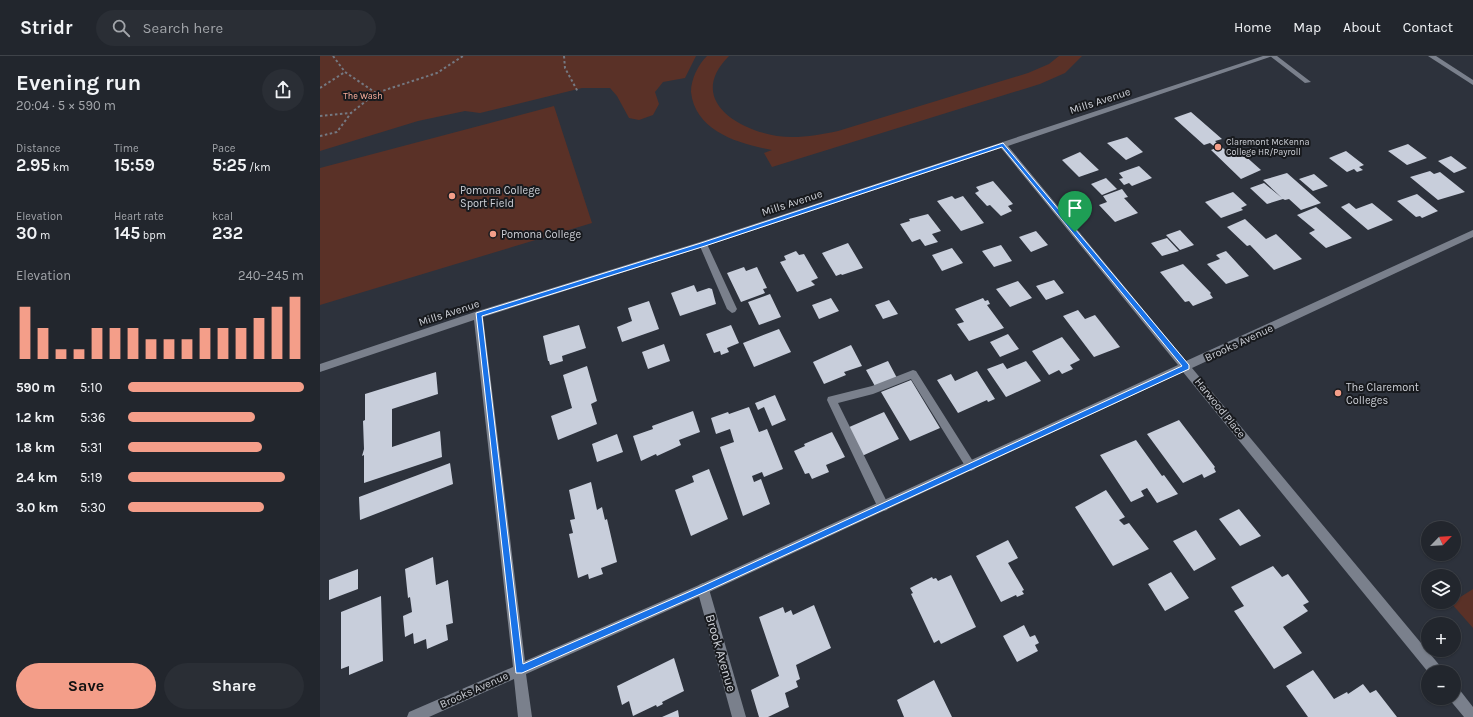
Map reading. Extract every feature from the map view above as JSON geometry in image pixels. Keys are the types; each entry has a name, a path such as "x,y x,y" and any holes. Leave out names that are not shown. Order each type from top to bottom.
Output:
{"street":[{"path":"1272,56 1308,82"},
{"name":"Mills Avenue","path":"320,368 478,315 703,244 1272,56"},
{"path":"1431,56 1473,84"},
{"name":"Harwood Place","path":"1003,145 1187,367 1430,665"},
{"name":"Brooks Avenue","path":"414,717 703,589 1187,367 1473,233"},
{"path":"703,244 732,309"},
{"path":"478,315 525,717"},
{"path":"883,506 832,400 872,390 913,374 971,466"},
{"name":"Brook Avenue","path":"703,589 739,717"},
{"path":"1461,702 1473,717"}],"path":[{"path":"332,56 345,72 376,93"},
{"path":"320,136 337,132 351,113 376,93 437,73 463,56"},
{"path":"564,56 565,68 578,92"},
{"path":"320,88 345,72"},
{"path":"320,116 351,113"}],"green space":[{"name":"The Wash","path":"320,56 696,56 685,78 663,82 655,92 659,104 653,115 639,120 629,118 617,96 610,88 582,88 480,113 465,111 418,121 320,151"},
{"path":"707,56 729,56 717,71 713,85 715,98 722,109 732,119 761,132 777,136 800,137 838,131 1028,73 1049,64 1059,56 1082,56 1065,73 1040,84 772,167 764,153 772,150 746,144 733,139 710,126 701,117 694,105 691,87 696,72"},
{"name":"Pomona College Sport Field","path":"554,106 592,223 320,305 320,168"},
{"path":"1473,589 1473,628 1456,609 1461,609 1461,597"}],"building":[{"name":"Claremont McKenna College HR/Payroll","path":"1191,112 1222,139 1215,141 1233,157 1243,154 1261,170 1241,179 1211,150 1216,148 1210,143 1204,145 1174,118"},
{"path":"1127,137 1143,152 1126,160 1107,143"},
{"path":"1408,144 1427,158 1407,165 1388,151"},
{"path":"1346,151 1364,165 1359,167 1363,170 1357,172 1354,169 1347,172 1329,158"},
{"path":"1080,152 1099,170 1079,177 1062,160"},
{"path":"1451,156 1467,168 1454,173 1438,161"},
{"path":"1139,166 1152,178 1132,186 1129,183 1124,185 1119,179 1123,178 1119,173"},
{"path":"1430,171 1434,174 1440,172 1465,192 1438,200 1410,177"},
{"path":"1287,173 1321,203 1301,210 1289,199 1283,199 1267,204 1250,188 1264,183 1282,198 1263,180"},
{"path":"1314,174 1328,186 1313,191 1299,179"},
{"path":"1106,178 1117,189 1102,195 1091,184"},
{"path":"993,181 1013,204 1008,206 1012,211 1001,216 990,205 987,206 975,193 979,191 976,187"},
{"path":"1122,189 1128,197 1124,198 1138,213 1115,222 1099,205 1107,202 1103,196"},
{"path":"1233,192 1247,205 1241,208 1243,210 1221,218 1205,202"},
{"path":"1417,194 1438,211 1422,218 1420,216 1416,217 1397,201"},
{"path":"952,196 955,199 963,196 984,223 961,231 937,201"},
{"path":"1349,203 1356,209 1372,203 1393,220 1368,230 1341,207"},
{"path":"1316,207 1352,238 1326,248 1309,233 1315,230 1297,215"},
{"path":"928,214 941,231 932,234 938,242 925,246 920,239 912,242 900,224 910,221 909,219"},
{"path":"1245,219 1266,239 1276,234 1302,259 1274,270 1250,245 1247,246 1227,227"},
{"path":"1180,230 1194,245 1180,250 1166,235"},
{"path":"1036,231 1048,245 1031,252 1019,237"},
{"path":"1167,238 1179,251 1162,256 1151,243"},
{"path":"848,243 863,268 836,276 822,253"},
{"path":"1001,245 1012,261 994,267 982,251"},
{"path":"952,248 963,263 942,271 932,255"},
{"path":"796,251 799,255 804,254 818,278 811,281 815,285 797,292 780,262 786,260 784,256"},
{"path":"1226,251 1249,276 1226,284 1207,264 1220,259 1216,255"},
{"path":"1183,264 1211,293 1210,294 1213,298 1193,306 1189,301 1185,302 1160,272"},
{"path":"744,267 746,271 757,267 767,288 763,289 765,293 741,302 727,273"},
{"path":"1054,280 1064,293 1046,300 1036,286"},
{"path":"1018,281 1032,298 1010,307 996,289"},
{"path":"694,285 697,292 709,288 712,289 716,304 680,316 671,293"},
{"path":"770,294 781,317 759,325 748,302"},
{"path":"831,298 839,311 819,319 812,305"},
{"path":"983,298 985,301 988,300 990,304 987,305 1004,328 969,341 957,324 964,322 955,309"},
{"path":"889,300 898,314 883,319 875,305"},
{"path":"649,301 659,329 622,342 617,327 632,321 628,308"},
{"path":"1078,310 1085,319 1095,315 1120,347 1094,357 1063,316"},
{"path":"579,325 586,348 562,356 563,361 550,365 543,336"},
{"path":"731,325 739,343 727,348 729,352 721,355 720,351 714,353 706,334"},
{"path":"779,329 791,352 754,367 743,343"},
{"path":"1008,334 1019,349 1000,357 990,342"},
{"path":"1062,337 1080,360 1070,365 1073,369 1062,374 1059,370 1049,375 1032,351"},
{"path":"664,344 670,361 648,369 642,352"},
{"path":"851,345 862,366 844,372 846,375 824,384 813,362"},
{"path":"888,361 897,378 876,388 866,370"},
{"path":"1026,361 1041,381 1006,397 987,369 1003,363 1007,369"},
{"path":"587,366 597,401 591,404 597,424 558,440 551,416 572,408 563,375"},
{"path":"977,371 995,399 988,402 987,400 958,413 937,380 951,374 955,381"},
{"path":"436,372 438,394 392,409 392,447 440,431 442,457 364,483 364,455 362,456 364,449 363,421 365,420 365,394"},
{"path":"911,380 940,428 910,441 881,392"},
{"path":"775,395 786,420 772,426 764,407 758,410 755,403"},
{"path":"749,407 759,432 767,429 783,469 764,477 762,472 752,476 754,482 761,479 770,504 743,516 720,447 734,442 730,429 716,434 711,418"},
{"path":"693,411 700,432 679,440 681,445 657,456 656,454 641,461 633,436 653,429 652,426"},
{"path":"884,412 899,439 862,456 847,428"},
{"path":"1179,420 1215,467 1216,472 1204,478 1202,474 1183,483 1147,434"},
{"path":"832,432 845,457 826,465 829,472 812,479 809,473 805,474 794,451 805,446 804,444"},
{"path":"617,434 623,452 597,462 592,444"},
{"path":"1136,440 1162,476 1164,475 1178,494 1157,503 1147,488 1141,491 1144,496 1131,502 1100,455"},
{"path":"450,463 453,484 360,520 359,497"},
{"path":"709,469 728,519 691,536 675,490 694,482 692,476"},
{"path":"591,482 597,510 602,507 605,520 607,519 617,562 601,568 603,574 589,579 588,574 578,578 569,534 573,533 570,520 575,519 569,490"},
{"path":"1106,490 1125,517 1119,520 1124,525 1129,523 1149,549 1113,566 1075,507"},
{"path":"1239,509 1261,536 1240,546 1219,519"},
{"path":"1196,530 1216,559 1194,571 1173,541"},
{"path":"1008,540 1018,558 1008,563 1024,590 1022,591 1024,594 1017,597 1016,595 1001,602 976,556"},
{"path":"433,557 436,585 448,580 453,623 446,625 448,640 427,649 426,639 414,644 413,633 405,637 403,616 412,612 410,597 408,598 405,569"},
{"path":"1273,566 1282,577 1288,574 1309,602 1303,605 1308,611 1283,627 1302,653 1274,669 1234,611 1244,606 1231,587"},
{"path":"358,569 358,589 329,600 329,580"},
{"path":"1171,572 1189,598 1165,611 1148,584"},
{"path":"951,575 976,627 941,644 939,640 934,643 911,594 913,593 910,588 932,577 933,579 936,578 938,581"},
{"path":"381,596 383,661 349,675 349,666 341,669 341,612"},
{"path":"814,605 831,648 796,665 800,679 796,681 798,687 785,693 789,707 768,717 759,717 751,690 779,676 759,617 783,607 785,613 791,610 793,615"},
{"path":"1024,625 1030,637 1035,635 1039,643 1035,645 1038,651 1017,662 1003,636"},
{"path":"674,658 684,691 662,702 663,704 657,707 656,705 633,716 629,701 622,705 617,686"},
{"path":"1313,670 1334,699 1347,692 1348,694 1363,684 1370,693 1376,690 1397,717 1308,717 1286,686"},
{"path":"934,680 952,717 904,717 897,700"},
{"path":"678,710 679,717 662,717"}],"place":[{"name":"Claremont McKenna College HR/Payroll","path":"1218,147"},
{"name":"Pomona College Sport Field","path":"452,196"},
{"name":"Pomona College","path":"493,234"},
{"name":"The Claremont Colleges","path":"1338,393"}],"route":[{"path":"1003,145 1075,232 1187,367 703,589 519,670 478,315 703,244 1003,145"}]}
